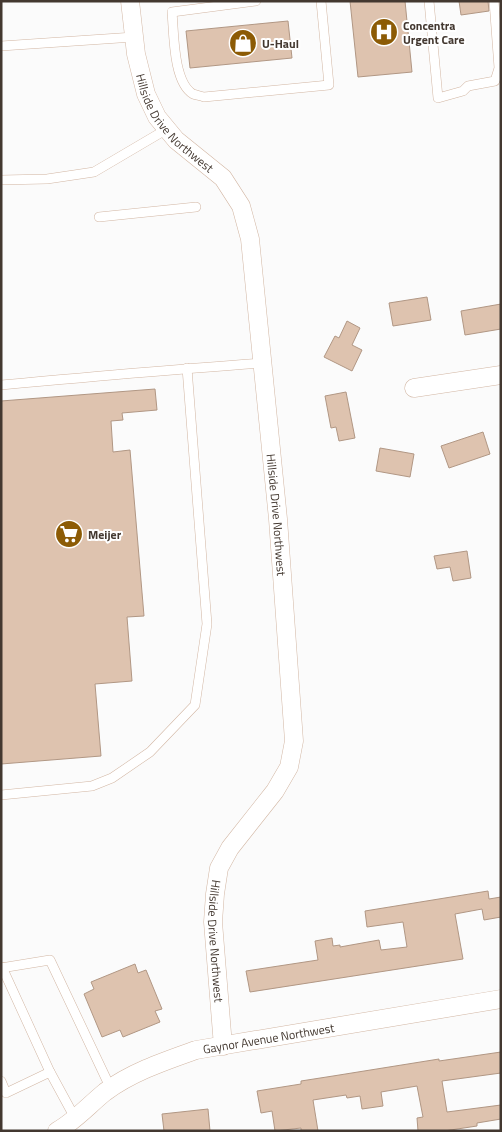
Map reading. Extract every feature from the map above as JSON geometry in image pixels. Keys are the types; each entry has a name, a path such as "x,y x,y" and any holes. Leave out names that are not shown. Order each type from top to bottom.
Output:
{"street":[{"name":"Hillside Drive Northwest","path":"130,1 136,54 146,94 157,116 176,140 223,178 241,206 250,239 278,519 294,741 289,767 276,791 230,848 219,868 213,922 223,1046"},
{"path":"414,388 501,375"},
{"name":"Gaynor Avenue Northwest","path":"67,1126 111,1089 150,1067 196,1050 501,999"}],"lane":[{"path":"256,1 172,12 178,72 192,94 204,97 329,85 321,1"},
{"path":"429,1 438,98 463,91 468,86 495,81 499,68 494,1"},
{"path":"1,46 134,37"},
{"path":"1,180 47,179 94,172 168,129"},
{"path":"99,217 196,207"},
{"path":"1,385 263,363"},
{"path":"1,795 92,786 112,778 150,752 195,705 207,624 187,368"},
{"path":"67,1126 50,1072 2,968 50,960 111,1089"},
{"path":"1,1081 6,1092 50,1072"}],"building":[{"path":"350,1 405,1 412,72 358,77"},
{"path":"459,1 488,1 489,11 461,15"},
{"path":"288,21 292,58 190,68 186,31"},
{"path":"427,297 431,320 393,326 389,303"},
{"path":"501,304 501,329 465,335 461,311"},
{"path":"347,321 360,328 352,345 362,350 352,371 324,357 335,336 339,338"},
{"name":"Meijer","path":"155,389 157,410 122,413 123,420 111,421 113,452 130,450 144,616 127,617 132,681 95,684 101,756 1,764 1,401"},
{"path":"346,392 355,438 339,441 336,427 331,428 325,396"},
{"path":"483,432 490,454 449,468 441,446"},
{"path":"380,448 414,454 410,477 376,471"},
{"path":"467,551 471,578 453,581 450,567 437,569 434,556"},
{"path":"488,891 489,899 501,897 501,917 484,920 482,909 455,914 463,959 250,992 246,971 318,960 315,941 332,938 333,946 340,945 340,947 379,940 381,950 407,947 403,922 367,927 365,911"},
{"path":"135,964 138,973 146,970 162,1009 155,1011 160,1022 123,1037 120,1030 102,1037 84,994 94,989 91,982"},
{"path":"501,1052 501,1073 442,1081 447,1112 501,1105 501,1119 477,1123 477,1126 444,1131 418,1131 417,1118 423,1117 417,1086 381,1092 383,1106 362,1109 360,1096 347,1098 346,1095 313,1100 318,1131 301,1131 301,1128 275,1131 272,1111 261,1113 257,1091 301,1084 301,1081 439,1059 439,1061"},
{"path":"208,1109 210,1131 164,1131 162,1114"}],"place":[{"name":"Concentra Urgent Care","path":"384,32"},
{"name":"U-Haul","path":"243,43"},
{"name":"Meijer","path":"69,534"}]}
